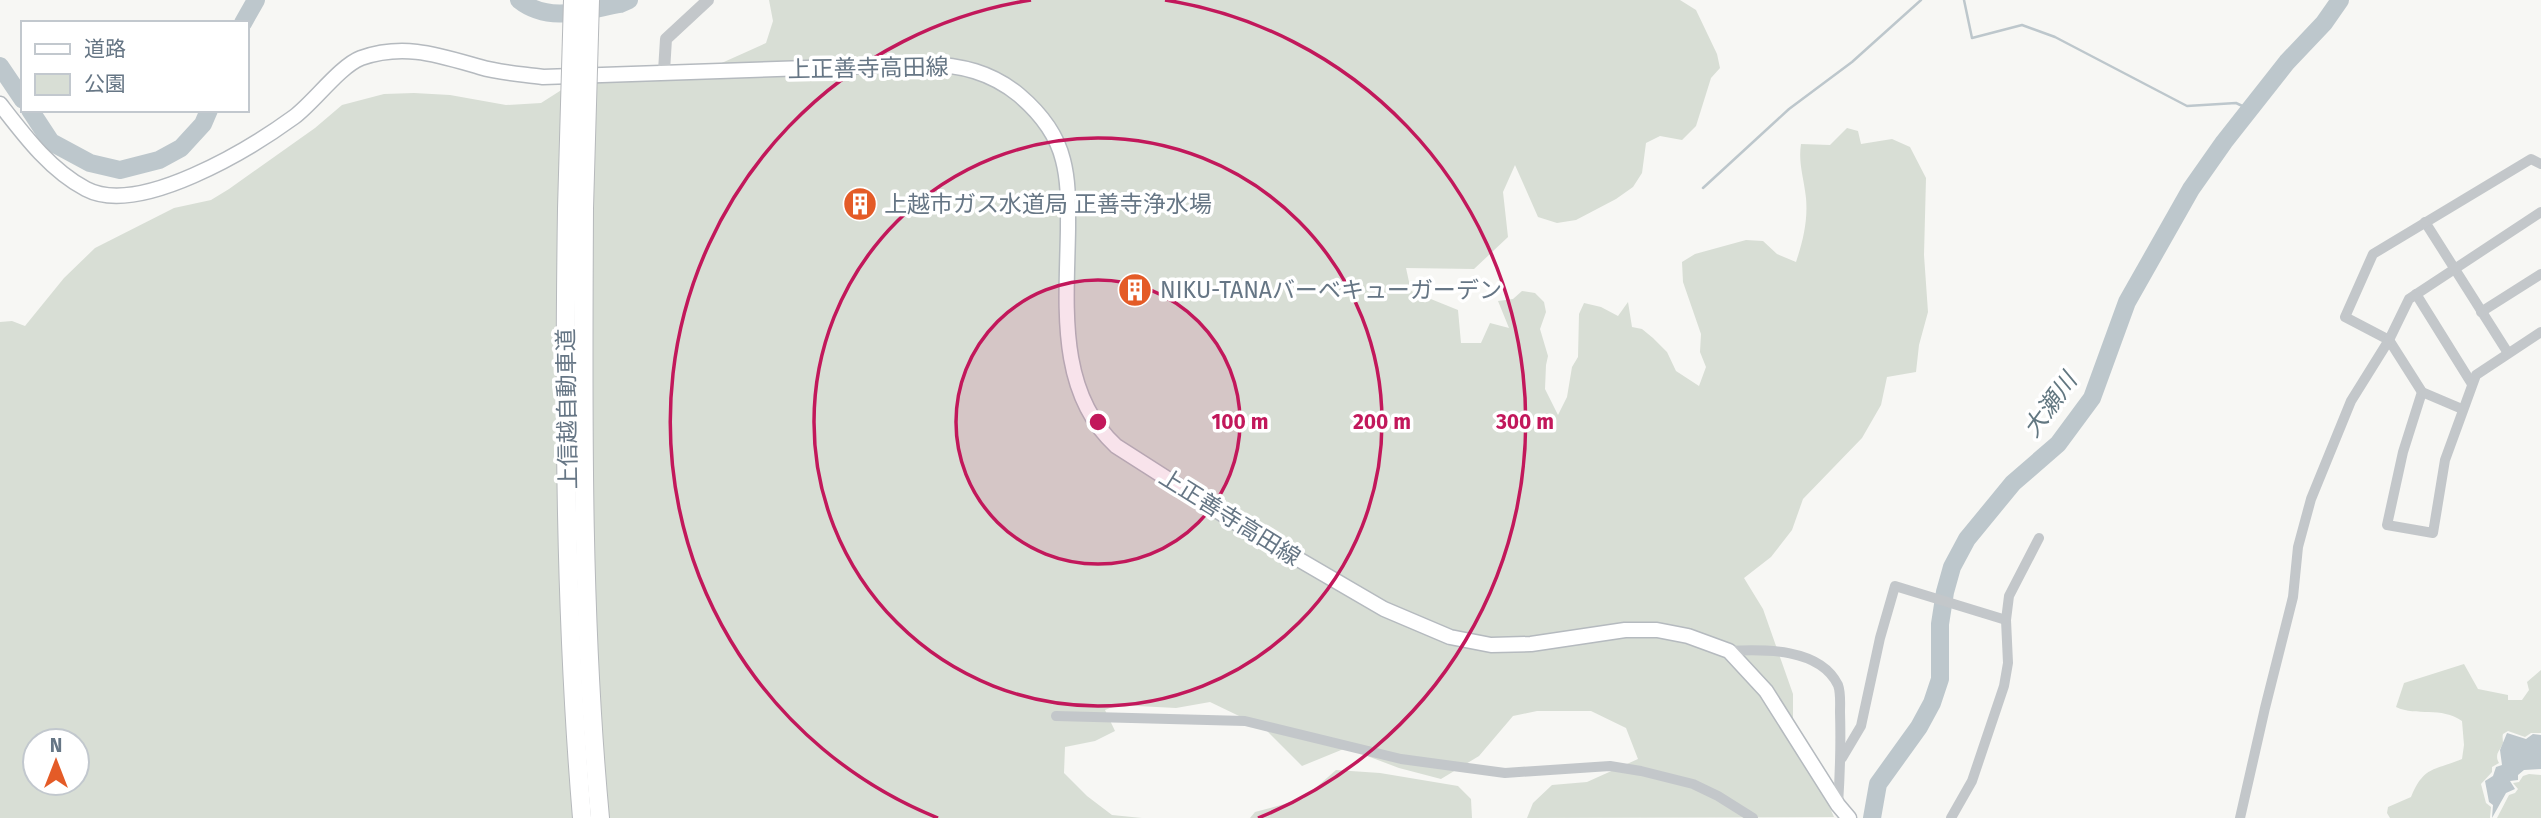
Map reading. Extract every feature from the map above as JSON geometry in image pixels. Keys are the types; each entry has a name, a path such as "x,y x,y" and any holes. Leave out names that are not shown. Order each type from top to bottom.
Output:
{"highway":[{"name":"上信越自動車道","path":"573,0 575,208 588,624 600,818"},
{"name":"上信越自動車道","path":"582,818 570,627 565,312 590,0"}],"main road":[{"name":"上正善寺高田線","path":"0,104 34,147 71,179 88,190 126,195 169,186 219,164 294,117 349,64 376,54 416,51 453,57 499,71 543,77 925,64 951,65 991,76 1038,113 1063,158 1069,202 1069,348 1078,389 1088,411 1101,432 1116,446 1238,524 1384,609 1450,637 1491,645 1531,644 1625,630 1657,630 1688,636 1729,651 1766,691 1843,814"}],"street":[{"path":"664,71 666,39 708,0"},
{"path":"2462,409 2422,392 2389,340 2345,317 2373,254 2531,159 2541,164"},
{"path":"2240,818 2293,597 2298,547 2311,499 2351,401 2389,340 2409,299 2541,212"},
{"path":"2425,222 2508,353"},
{"path":"2481,312 2541,274"},
{"path":"2416,293 2472,384"},
{"path":"2422,392 2403,452 2387,525 2433,533 2445,460 2476,375 2541,332"},
{"path":"1951,818 1972,780 2004,686 2008,663 2006,620 2010,596 2039,538"},
{"path":"1842,758 1861,726 1880,638 1895,586 2006,620"},
{"path":"1729,651 1756,650 1796,655 1816,663 1830,674 1839,687 1843,814"},
{"path":"1056,716 1245,720 1402,759 1505,773 1609,766 1693,784 1753,818"}],"green space":[{"path":"769,0 1680,0 1696,10 1717,54 1720,68 1711,78 1696,126 1682,140 1660,136 1646,143 1642,173 1633,187 1576,220 1557,223 1538,217 1515,165 1503,192 1508,237 1474,269 1406,268 1411,291 1458,310 1461,343 1481,343 1490,323 1509,328 1498,301 1513,299 1522,291 1535,293 1544,302 1546,312 1540,329 1548,356 1545,389 1558,415 1567,397 1572,367 1578,357 1579,314 1584,303 1601,307 1618,316 1628,302 1632,327 1642,329 1653,338 1667,352 1676,371 1699,386 1706,367 1700,352 1701,334 1683,282 1682,262 1695,254 1746,240 1763,241 1777,254 1796,262 1806,215 1801,144 1830,145 1847,128 1858,131 1861,144 1892,139 1910,147 1926,178 1924,255 1928,312 1919,345 1916,372 1887,377 1881,405 1862,438 1803,499 1792,530 1771,557 1744,578 1763,609 1793,694 1793,723 1834,817 1527,818 1533,803 1552,785 1587,782 1638,759 1626,728 1591,711 1537,711 1513,716 1479,756 1441,779 1399,768 1346,748 1302,766 1264,728 1210,702 1176,708 1117,705 1105,710 1115,731 1095,741 1065,747 1064,773 1087,796 1112,815 1142,818 0,818 0,322 12,321 25,326 64,278 95,248 174,208 211,200 315,128 342,105 384,94 414,93 450,95 506,105 541,103 574,82 715,66 766,43 773,21"},
{"path":"2464,664 2478,689 2508,695 2508,700 2522,700 2529,690 2527,682 2541,670 2541,733 2531,733 2525,737 2508,731 2503,734 2503,743 2497,755 2499,763 2492,767 2492,772 2481,784 2486,803 2491,807 2490,818 2390,818 2388,807 2411,797 2420,780 2430,771 2462,759 2464,745 2462,721 2446,714 2396,707 2404,683"},
{"path":"1336,770 1380,773 1458,786 1471,799 1472,818 1250,818 1255,812 1303,799"},
{"path":"2529,774 2541,775 2541,818 2497,818 2509,795 2518,789 2513,783"}],"shaded area":[{"path":"2507,733 2526,739 2533,734 2541,735 2541,769 2524,770 2518,775 2518,780 2510,781 2515,789 2506,793 2492,818 2493,805 2489,802 2485,781 2493,776 2496,767 2502,765 2500,750"}],"waterway":[{"path":"244,21 256,0"},
{"path":"519,0 543,12 555,13 581,12 629,0"},
{"path":"1703,188 1789,109 1852,62 1921,0"},
{"path":"1964,0 1972,38 2022,25 2055,37 2187,106 2236,103 2251,110"},
{"name":"大瀬川","path":"1872,818 1878,784 1919,727 1932,703 1940,679 1940,624 1945,592 1952,567 1967,539 2013,483 2058,444 2092,398 2127,302 2191,189 2287,62 2324,23 2340,0"},
{"path":"0,66 21,97"},
{"path":"31,112 51,142 90,163 120,170 159,160 181,148 203,124 208,112"}],"place":[{"name":"上越市ガス水道局 正善寺浄水場","path":"860,204"},
{"name":"NIKU-TANAバーベキューガーデン","path":"1135,290"}]}
